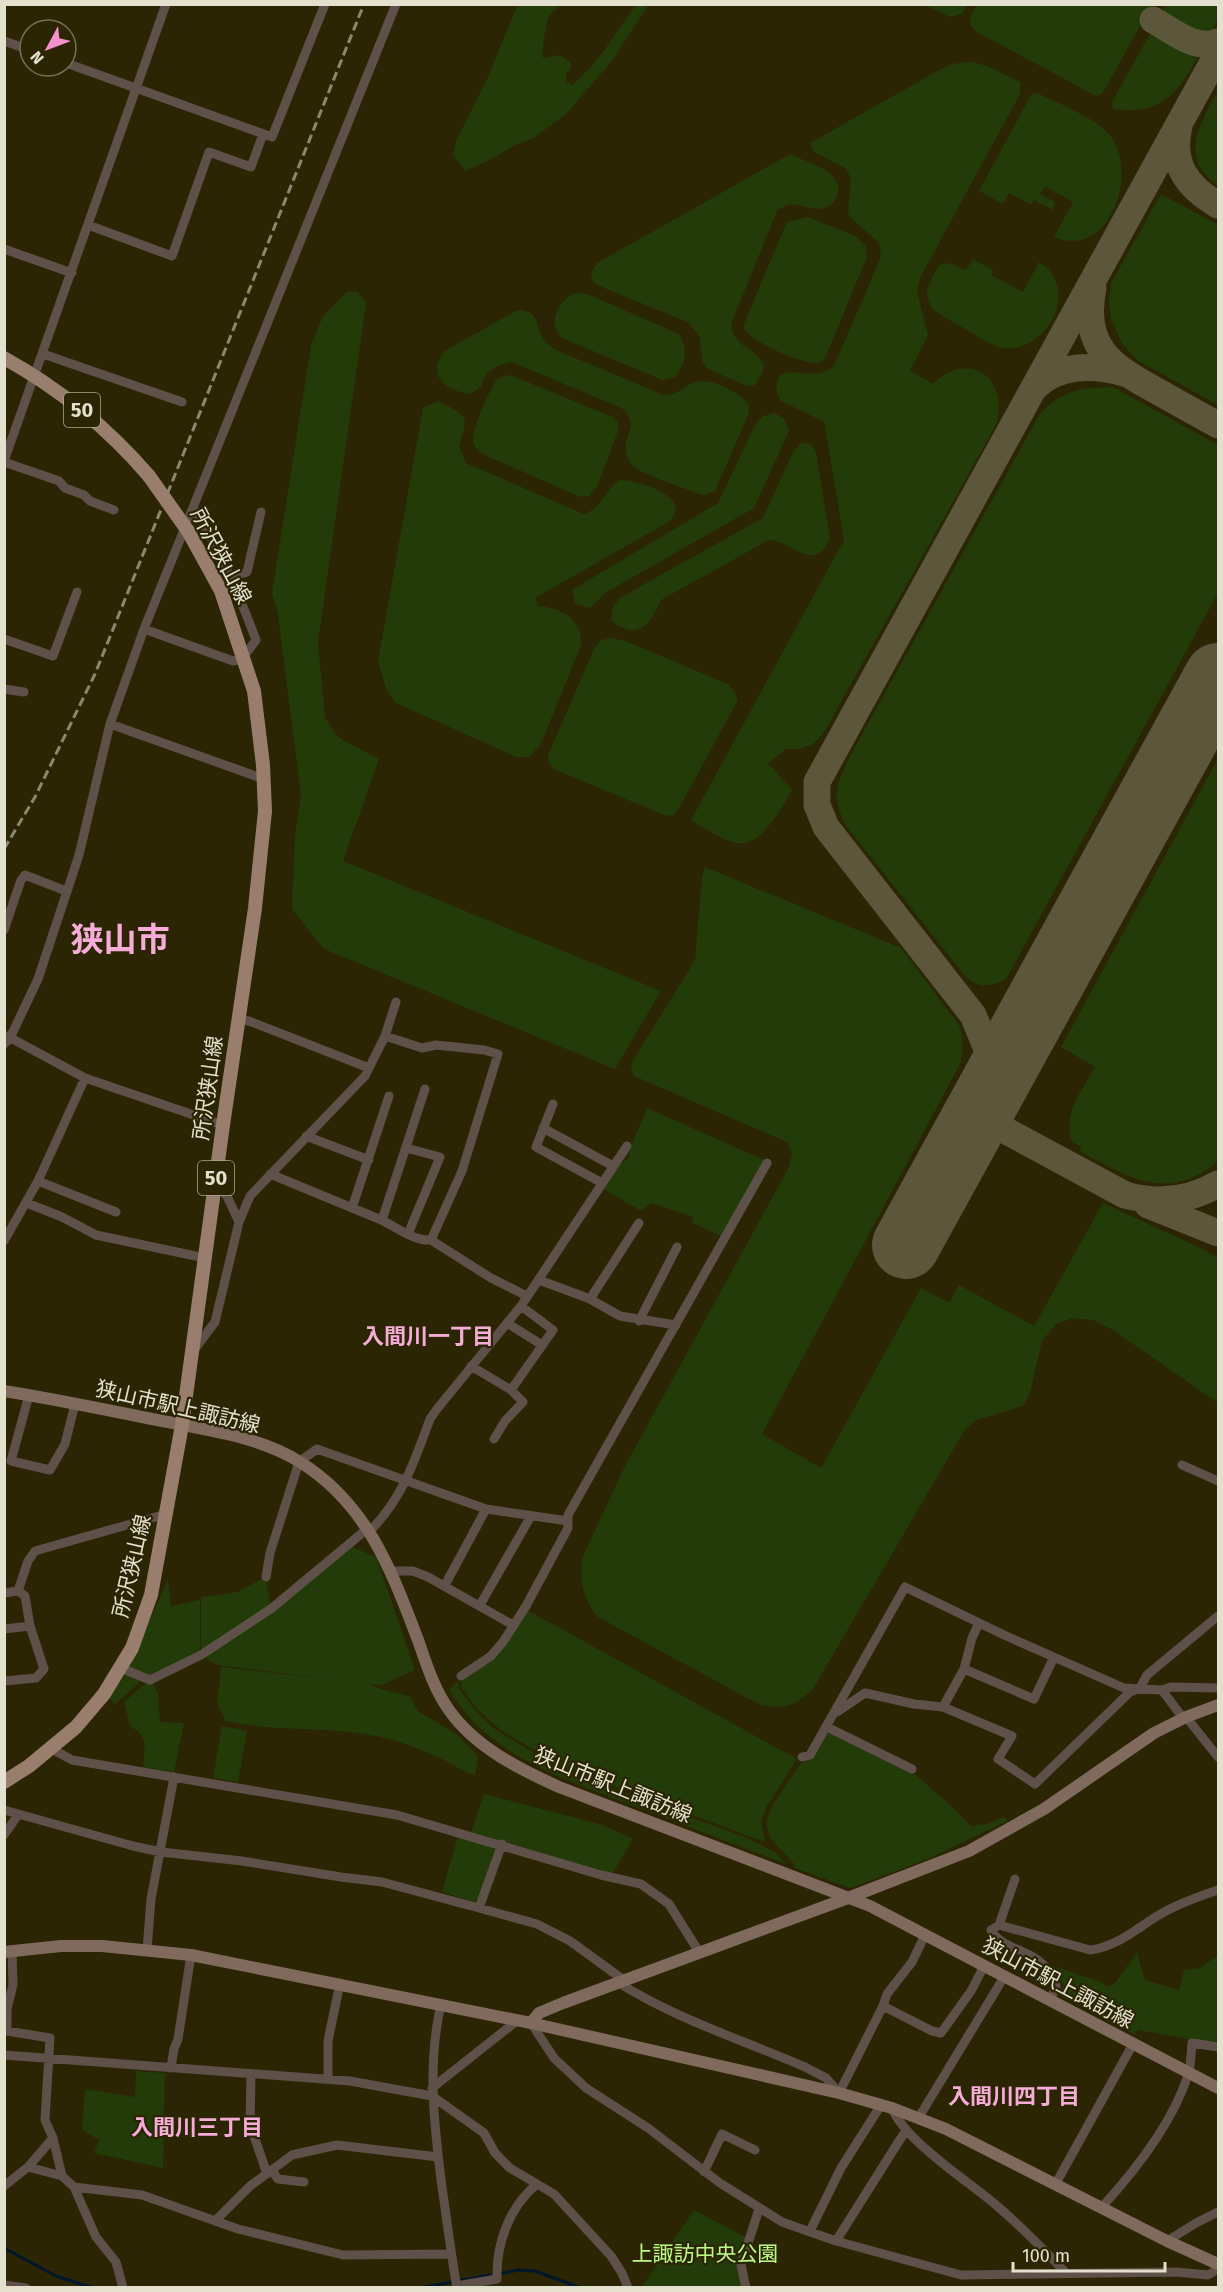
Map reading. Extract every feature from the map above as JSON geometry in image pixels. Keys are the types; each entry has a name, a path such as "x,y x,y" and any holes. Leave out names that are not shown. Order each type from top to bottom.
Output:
{"main road":[{"name":"50","path":"4,358 35,375"},
{"name":"所沢狭山線","path":"4,1782 52,1749 89,1712 121,1668 132,1648 150,1596 182,1425 260,876 265,811 264,779 254,691 221,591 188,531 149,476 131,455 90,416 35,375"}],"street":[{"path":"114,510 90,501 84,495 65,489 59,481 4,461 166,4"},
{"path":"78,67 272,137 325,4"},
{"path":"223,1125 85,1078 6,1039 38,979 79,855 110,724 144,629 396,4"},
{"path":"88,225 172,256 209,152 251,167 263,134"},
{"path":"4,249 72,273"},
{"path":"43,354 182,402"},
{"path":"144,629 233,661 242,658 256,640 230,576 205,526 193,508"},
{"path":"230,576 248,572 261,512"},
{"path":"4,639 53,656 77,592"},
{"path":"4,689 24,692"},
{"path":"110,724 264,779"},
{"path":"4,930 21,880 25,875 66,891"},
{"path":"192,1352 215,1322 239,1222 250,1196 365,1076 385,1036 396,1002"},
{"path":"239,1020 249,1021 369,1068"},
{"path":"385,1036 422,1048 436,1045 484,1050 498,1054 462,1172 431,1240"},
{"path":"4,1241 38,1181 85,1078"},
{"path":"382,1220 425,1089"},
{"path":"352,1208 389,1096"},
{"path":"553,1104 536,1147 602,1183"},
{"path":"543,1128 613,1166"},
{"path":"306,1136 369,1160"},
{"path":"121,1668 150,1680 201,1655 272,1608 387,1512 406,1481 430,1419 471,1365 521,1306 627,1146"},
{"path":"406,1148 440,1157 408,1234"},
{"path":"461,1676 491,1656 513,1625 568,1528 568,1515 767,1163"},
{"path":"270,1174 382,1220 408,1234 431,1240 491,1278 527,1296"},
{"path":"38,1181 116,1212"},
{"path":"216,1185 227,1196 239,1222"},
{"path":"27,1203 62,1216 96,1235 205,1258"},
{"path":"590,1299 639,1223"},
{"path":"639,1321 677,1246"},
{"path":"539,1280 590,1299 620,1316 639,1321 676,1325"},
{"path":"511,1390 553,1330 521,1306"},
{"path":"507,1323 542,1345"},
{"path":"471,1365 511,1390 523,1402 505,1421 494,1439"},
{"name":"狭山市駅上諏訪線","path":"4,1391 244,1439 299,1462 336,1491 368,1530 391,1571 440,1696 459,1722 487,1748 533,1776 559,1787 870,1906 1218,2088"},
{"path":"29,1395 11,1461 50,1470 65,1444 75,1404"},
{"path":"266,1577 270,1553 299,1462 317,1449 486,1509 568,1521"},
{"path":"1182,1465 1218,1481"},
{"path":"445,1585 486,1509"},
{"path":"18,1591 28,1561 35,1551 166,1514"},
{"path":"480,1605 531,1516"},
{"path":"391,1571 413,1571 445,1585 513,1625"},
{"path":"801,1757 810,1755 905,1587 1124,1688 1162,1690 1171,1687 1218,1688"},
{"path":"4,1593 18,1591 25,1596 30,1626 44,1669 36,1678 4,1681"},
{"path":"835,1713 864,1693 914,1704 943,1707 1012,1736 998,1759 1035,1784 1130,1692 1140,1688 1147,1675 1218,1616"},
{"path":"943,1707 964,1669 972,1638 979,1623"},
{"path":"4,1629 30,1626"},
{"path":"964,1669 1034,1699 1054,1657"},
{"path":"1162,1690 1218,1757"},
{"path":"432,2092 524,2021 539,2013 938,1864 1044,1809 1154,1733 1184,1717 1218,1705"},
{"path":"827,1727 912,1769"},
{"path":"52,1749 72,1760 397,1815 502,1844 601,1875 641,1884 669,1904 699,1953"},
{"path":"147,1950 151,1899 174,1777"},
{"path":"4,1810 161,1852 382,1881 537,1924 570,1941 638,1995 805,2067 826,2078 839,2093"},
{"path":"4,1835 18,1815"},
{"path":"479,1908 502,1844"},
{"path":"1015,1879 999,1925 991,1930 998,1940 1041,1961 1056,1986 1050,2001"},
{"path":"999,1925 1090,1950 1098,1949 1133,1932 1163,1912 1218,1890"},
{"path":"839,2093 887,1994 912,1962 926,1935"},
{"path":"62,2176 53,2138 45,2120 50,2038 7,2031 7,2009 12,1985 8,1952 61,1946 147,1950 191,1955 340,1983 524,2021 887,2106 919,2117 970,2140 1055,2185 1218,2264"},
{"path":"171,2068 178,2039 191,1955"},
{"path":"883,2006 932,2031 941,2033 971,1991 984,1966"},
{"path":"919,2117 1004,1977"},
{"path":"328,2079 327,2041 340,1983"},
{"path":"441,2004 434,2041 432,2092 438,2157 456,2284 497,2273 497,2256 502,2237 521,2199 537,2184"},
{"path":"524,2021 575,2079 648,2128 704,2172 782,2222 836,2241 961,2275 1176,2272 1208,2275 1218,2269"},
{"path":"1101,2208 1137,2166 1176,2102 1189,2073 1192,2043 1218,2047"},
{"path":"1055,2185 1133,2044"},
{"path":"4,2055 328,2079 432,2092 484,2133 501,2160 510,2168 554,2194 611,2256 628,2288"},
{"path":"251,2074 250,2124 269,2173 278,2179 304,2182"},
{"path":"887,2106 906,2130 952,2171 1016,2222 1066,2273"},
{"path":"810,2231 841,2168 887,2106"},
{"path":"836,2241 906,2130"},
{"path":"704,2172 722,2134 754,2150"},
{"path":"4,2186 28,2167 53,2138"},
{"path":"215,2221 232,2202 292,2155 337,2145 438,2157"},
{"path":"28,2167 62,2176 74,2187 96,2237 116,2262 123,2288"},
{"path":"74,2187 142,2195 238,2229 343,2255 451,2254"},
{"path":"746,2288 741,2265 759,2209"},
{"path":"1167,2241 1218,2212"},
{"path":"4,2285 26,2288"}],"green space":[{"path":"518,4 561,5 549,15 543,58 560,55 571,63 570,70 566,73 566,81 572,85 599,57 636,5 648,5 612,61 566,114 532,139 515,145 494,158 465,171 453,155 456,141 487,79"},
{"path":"925,5 967,5 962,14 950,17"},
{"path":"977,5 1152,5 1102,94 1096,96 977,32 971,26 970,17"},
{"path":"1166,5 1218,5 1213,29 1185,78 1168,98 1145,109 1113,109 1112,102"},
{"path":"972,62 987,66 1020,82 1020,94 920,278 917,292 928,335 910,371 933,384 947,374 960,369 972,369 983,374 992,382 997,394 999,409 996,425 823,734 813,744 799,749 786,749 768,763 792,790 783,806 770,825 754,839 746,843 731,842 691,820 844,540 824,422 781,401 776,388 777,382 780,375 794,372 820,373 834,366 881,257 879,243 848,215 851,178 845,168 814,152 810,143 950,64"},
{"path":"1218,91 1218,186 1205,175 1195,152 1199,128"},
{"path":"1037,93 1078,112 1097,124 1112,138 1119,154 1122,173 1113,211 1103,226 1090,237 1073,241 1054,237 1073,202 1045,186 1040,194 1055,202 1053,210 1034,200 1031,205 1009,193 1003,204 979,191 1031,95"},
{"path":"790,154 829,173 838,185 838,193 831,204 821,209 791,205 777,211 731,324 740,343 755,353 764,365 755,385 747,386 708,369 703,363 699,335 687,322 597,285 592,280 591,273 597,263"},
{"path":"1161,194 1218,225 1218,405 1137,360 1123,345 1111,319 1109,301 1111,283"},
{"path":"808,217 855,236 866,246 867,257 825,358 819,363 801,360 779,352 758,341 744,329 744,324 787,222"},
{"path":"973,259 993,270 991,275 1023,292 1039,262 1051,273 1057,287 1058,302 1054,316 1045,330 1034,340 1020,347 999,347 949,320 932,308 927,291 939,265 951,263 966,270"},
{"path":"347,292 358,292 366,303 318,642 325,718 339,738 379,759 343,861 661,991 615,1069 324,949 292,909 295,835 301,795 278,615 272,593 311,345 323,316"},
{"path":"575,293 587,294 679,334 685,356 675,377 662,380 562,338 555,326 556,313 564,301"},
{"path":"517,310 531,313 543,339 556,350 663,395 676,393 693,383 707,381 730,390 748,403 749,413 715,491 705,495 699,494 638,470 626,453 626,442 631,424 623,409 512,362 501,365 488,373 481,387 470,394 453,389 441,380 437,367 445,351"},
{"path":"510,375 613,417 618,423 618,431 597,487 589,496 581,497 482,454 476,447 473,441 474,433 488,395 497,380"},
{"path":"1113,387 1218,445 1218,593 1006,979 994,984 980,985 965,976 844,823 838,803 837,788 850,756 1041,412 1050,404 1074,391"},
{"path":"438,401 464,417 464,428 459,446 466,463 584,514 595,508 620,480 635,482 658,490 676,505 674,516 667,523 535,598 538,606 555,609 569,616 578,628 581,645 541,744 529,757 516,757 396,703 387,691 378,661 423,408"},
{"path":"775,413 784,419 789,431 754,508 605,593 590,608 575,604 572,590 718,503 756,423 763,416"},
{"path":"801,443 810,444 816,452 830,539 824,549 817,554 809,555 777,541 769,540 661,600 652,617 642,628 629,630 612,621 613,607 623,596 763,518 793,452"},
{"path":"612,638 625,641 728,684 738,700 673,816 664,815 556,770 549,763 548,755 595,647 601,640"},
{"path":"1218,759 1218,1161 1200,1174 1183,1181 1149,1182 1115,1170 1080,1151 1081,1147 1072,1142 1071,1112 1095,1067 1061,1047"},
{"path":"705,867 901,948 959,1025 963,1040 959,1066 762,1434 821,1468 921,1288 949,1303 959,1285 1034,1326 1103,1203 1207,1251 1218,1259 1218,1403 1113,1330 1093,1320 1073,1318 1056,1324 1042,1341 1030,1393 1023,1406 976,1420 964,1431 813,1689 794,1703 776,1707 760,1705 598,1617 585,1596 581,1573 583,1556 624,1468 789,1167 792,1153 787,1142 634,1076 631,1069 632,1062 695,960 702,877"},
{"path":"647,1108 764,1160 721,1236 693,1223 693,1217 651,1203 641,1211 603,1189 620,1164 629,1158 630,1149"},
{"path":"350,1546 376,1557 415,1670 382,1685 370,1684 380,1689 409,1696 419,1712 458,1735 478,1757 475,1775 386,1738 347,1732 246,1725 226,1721 217,1704 221,1667 344,1681 217,1665 202,1656"},
{"path":"265,1577 271,1607 201,1654 201,1597 238,1592"},
{"path":"168,1579 171,1606 200,1600 200,1654 149,1678 129,1668"},
{"path":"527,1610 797,1759 766,1808 761,1822 765,1842 561,1766 502,1731 479,1711 461,1687 462,1680 490,1661"},
{"path":"126,1673 139,1683 114,1705 110,1698"},
{"path":"460,1679 458,1687 460,1690 477,1713 493,1728 560,1769 747,1838 775,1852 786,1864 570,1781 524,1759 502,1746 465,1712 449,1690"},
{"path":"153,1683 158,1694 160,1722 184,1723 174,1772 143,1767 145,1748 143,1739 141,1734 130,1726 124,1702 145,1684"},
{"path":"222,1726 247,1731 238,1782 213,1778"},
{"path":"830,1732 911,1771 971,1826 987,1824 1004,1817 1007,1821 928,1859 850,1888 795,1868 795,1865 770,1838 766,1822 772,1806 794,1773 802,1762 813,1758"},
{"path":"484,1794 603,1825 633,1839 612,1874 471,1832"},
{"path":"458,1836 493,1845 495,1850 478,1899 474,1902 442,1892"},
{"path":"1137,1953 1145,1980 1179,1990 1184,1970 1200,1968 1218,1955 1218,2044 1138,2030 1135,2035 1059,1995 1064,1984 1050,1965 1103,1983 1106,1987 1115,1983"},
{"path":"136,2071 165,2073 163,2168 94,2153 99,2140 82,2130 85,2089 135,2097"},
{"name":"上諏訪中央公園","path":"694,2210 747,2238 743,2287 641,2288"}],"waterway":[{"path":"4,2248 56,2276 93,2288"},
{"path":"419,2288 519,2270 535,2271 581,2288"}],"taxiway":[{"path":"1153,20 1193,42 1201,44 1218,42"},
{"path":"993,1087 990,1056 973,1015 826,827 817,805 817,782 1218,53"},
{"path":"1179,126 1177,140 1179,163 1190,182 1218,205"},
{"path":"1093,288 1090,308 1091,325 1096,340 1113,363 1141,382 1218,425"},
{"path":"1034,388 1054,374 1076,368 1100,368 1124,373"},
{"path":"977,1115 1125,1195 1137,1198 1173,1199 1196,1194 1218,1184"},
{"path":"1148,1205 1218,1233"}],"runway":[{"path":"906,1245 1218,677"}],"railway":[{"path":"4,849 35,797 95,674 364,4"}],"district":[{"name":"狭山市","path":"120,939"},
{"name":"入間川一丁目","path":"428,1336"},
{"name":"入間川四丁目","path":"1014,2096"},
{"name":"入間川三丁目","path":"197,2127"}]}
